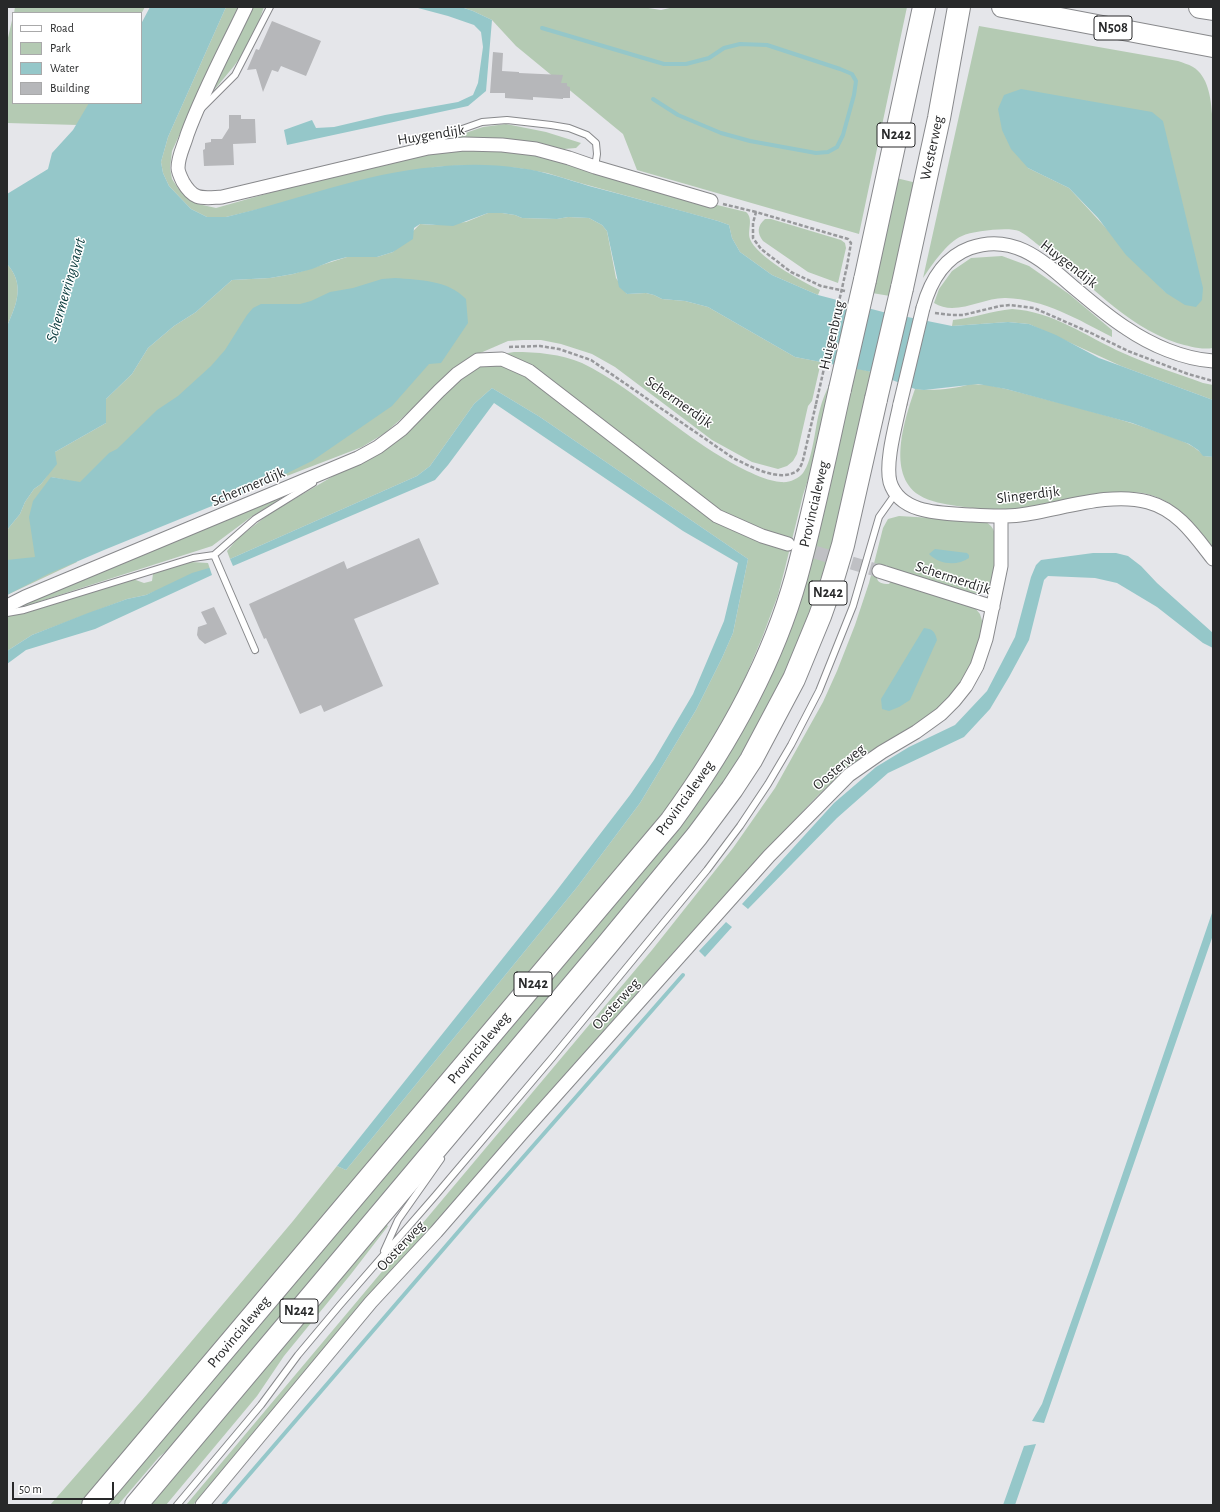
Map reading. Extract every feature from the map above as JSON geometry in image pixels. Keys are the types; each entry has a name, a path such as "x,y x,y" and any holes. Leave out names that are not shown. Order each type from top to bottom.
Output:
{"highway":[{"name":"Huigenbrug","path":"840,389 924,7"},
{"name":"Westerweg","path":"876,399 939,118 959,7"},
{"path":"1200,7 1213,9"},
{"name":"Provincialeweg","path":"93,1505 671,821 706,771 746,703 764,664 784,614 796,579 810,523 840,389"},
{"name":"Provincialeweg","path":"136,1505 697,836 732,789 751,760 794,679 815,629 832,582 843,545 876,399"}],"main road":[{"name":"N508","path":"1007,8 1213,47"}],"street":[{"name":"Huygendijk","path":"246,7 194,116 180,156 178,169 190,194 202,198 222,197 428,148 464,144 502,145 529,148 569,158 711,201"},
{"name":"Huygendijk","path":"896,493 890,480 889,464 900,404 923,308 934,279 955,255 964,250 986,244 1018,247 1047,264 1111,318 1144,340 1182,355 1213,361"},
{"name":"Schermerdijk","path":"7,606 25,597 338,467 378,447 402,429 439,391 468,366 478,360 502,359 529,372 717,516 762,536 788,544"},
{"name":"Slingerdijk","path":"896,493 899,498 914,507 929,511 1001,516 1020,515 1110,498 1123,498 1148,502 1161,506 1178,518 1199,540 1213,559"},
{"name":"Oosterweg","path":"202,1505 371,1302 436,1232 522,1133 769,856 849,775 882,752 916,732 941,714 954,701 966,686 977,666 986,639 1000,566 1001,516"},
{"name":"Schermerdijk","path":"880,571 993,607"}],"lane":[{"name":"Huygendijk","path":"194,116 235,75 270,7"},
{"path":"428,148 448,134 482,122 507,120 569,128 588,134 596,143 598,154 595,167"},
{"path":"7,612 24,610 193,558 214,555 255,519 338,467"},
{"path":"177,1505 261,1405 308,1344 552,1058 707,870 740,826 768,784 801,728 819,691 853,606 879,517 896,493"},
{"path":"214,555 255,650"},
{"name":"Provincialeweg","path":"451,1142 462,1117"},
{"path":"382,1256 398,1220 444,1154"}],"path":[{"path":"711,201 756,212"},
{"name":"Huigenbrug","path":"816,404 847,266"},
{"name":"Schermerdijk","path":"506,348 540,346 559,349 591,360 733,458 757,470 769,473 788,474 800,468 804,460 816,404"},
{"path":"1145,358 1188,374 1213,381"}],"green space":[{"path":"15,7 145,7 142,12 14,12"},
{"path":"226,7 238,7 172,151 170,168 172,179 186,197 198,204 216,208 308,182 425,154 465,148 535,153 680,196 746,212 750,218 749,236 754,246 780,268 820,290 818,295 772,275 740,252 732,238 729,225 547,173 518,168 468,165 435,167 226,217 207,217 191,209 169,186 163,173 161,162 168,137"},
{"path":"251,7 264,7 253,38 234,66 210,95"},
{"path":"461,7 642,7 661,10 674,7 907,7 859,234 637,170 623,134 516,46 492,20"},
{"path":"12,20 12,104 89,104 78,125 7,123 7,42"},
{"path":"979,26 1178,61 1193,67 1202,76 1210,94 1212,114 1213,348 1199,348 1177,343 1157,335 1139,325 1122,313 1058,260 1019,231 1007,229 990,230 962,236 945,248 923,278","holes":["1004,95 1166,293 1069,188 1028,168"]},
{"path":"506,124 546,132 581,143 576,148 564,149 509,142 451,138 483,127"},
{"path":"896,178 917,183 890,296 872,293"},
{"path":"488,213 502,213 515,215 522,218 589,218 602,225 607,231 616,278 627,294 646,293 662,299 685,301 708,307 795,357 821,362 812,401 808,406 797,454 793,461 787,466 778,469 752,462 712,440 615,367 592,354 561,344 541,340 508,341 478,354 459,366 385,433 362,447 266,484 268,482 80,483 51,477 77,562 7,595 7,530 20,514 25,502 34,489 41,484 47,476 55,452 106,423 106,399 132,374 148,348 174,326 196,312 232,280 270,278 293,274 347,257 377,257 393,252 420,224 433,225 466,222"},
{"path":"765,219 771,219 841,240 845,243 846,248 838,283 808,272 763,241 759,232 759,227"},
{"path":"1002,256 1029,266 1069,294 1112,330 1112,337 1048,306 1020,299 1006,298 988,300 951,308 942,307 934,303 939,289 952,271 971,258"},
{"path":"7,264 16,279 18,294 14,310 7,326"},
{"path":"1012,309 1041,314 1133,357 1203,383 1213,385 1213,400 1121,366 1029,324 1008,322 952,326 953,320"},
{"path":"514,352 549,354 566,357 582,363 619,385 714,453 747,471 772,481 781,482 796,479 803,473 806,467 811,452 818,416 830,383 816,455 803,495 778,595 762,638 742,685 712,744 633,857 82,1505 50,1505 142,1400 293,1221 337,1166 346,1170 578,886 640,803 696,710 733,633 748,559 540,417 492,388 474,404 430,466 417,476 230,559 227,551 238,538 269,514 335,475 469,370 502,354"},
{"path":"856,368 872,372 823,585 767,716 700,819 186,1435 159,1457 118,1505 102,1505 732,741"},
{"path":"971,384 988,385 1006,389 1118,419 1181,440 1194,447 1204,456 1213,457 1213,548 1191,521 1175,507 1155,496 1138,492 1080,498 1017,509 1002,510 964,507 933,501 919,495 909,486 903,474 901,460 903,430 915,389 943,389"},
{"path":"309,481 251,517 212,546 22,607 19,603"},
{"path":"899,516 983,521 991,526 995,533 995,563 992,581 988,587 979,592 969,594 893,570 886,565 879,566 877,573 877,579 881,583 889,584 891,581 975,608 980,614 984,627 972,661 961,683 950,697 937,709 852,764 809,805 747,871 567,1072 334,1338 193,1505 186,1505 652,950 733,848 775,788 823,702 855,625 869,583 883,528 888,519"},
{"path":"191,562 208,563 210,569 146,595 127,599 32,635 7,651 7,615 35,610 133,579 144,583 152,581 153,574 171,567"},
{"path":"385,1223 388,1226 284,1356 257,1396 166,1505 147,1505"}],"water":[{"name":"Schermerringvaart","path":"150,7 226,7 168,137 161,162 163,173 169,186 191,209 207,217 226,217 252,211 355,181 408,170 445,166 477,165 528,169 546,173 729,225 732,238 740,252 772,275 818,295 883,312 952,326 1008,322 1029,324 1056,335 1099,358 1213,400 1213,457 1203,456 1198,450 1189,444 1132,423 1006,389 978,384 924,390 915,389 872,372 795,357 708,307 685,301 662,299 646,293 627,294 619,287 607,231 602,225 589,218 522,218 515,215 502,213 488,213 453,226 420,224 414,228 413,239 393,252 377,257 347,257 293,274 270,278 232,280 196,312 174,326 148,348 132,374 106,399 106,423 55,452 57,464 41,484 34,489 25,502 20,514 7,530 7,326 14,310 18,287 13,272 7,264 7,194 48,169 52,153 73,130 88,104 142,104 142,22"},
{"path":"407,7 461,7 492,20 486,91 468,106 287,145 284,130 312,120 316,128 334,127 385,115 458,102 473,95 478,83 483,47 481,32 474,25 448,16 418,8"},
{"path":"1021,89 1152,112 1163,121 1203,288 1202,300 1196,307 1185,305 1166,293 1126,255 1098,218 1069,188 1028,168 1011,149 1002,130 998,109 1004,95"},
{"path":"395,278 433,282 451,288 466,299 468,323 441,363 429,364 392,406 312,461 261,486 48,574 7,595 7,560 35,557 29,517 33,501 51,477 80,482 109,453 117,449 157,410 178,396 211,366 225,350 253,308 261,304 300,304 311,301 330,292 353,288 382,279"},
{"path":"492,388 540,417 748,559 733,633 722,658 696,710 640,803 578,886 346,1170 337,1166 554,894 630,795 654,760 693,694 724,621 738,563 683,531 494,403 435,480 233,566 230,559 417,476 430,466 474,404"},
{"path":"935,549 967,553 969,558 964,561 954,563 943,562 933,558 929,554"},
{"path":"1093,553 1116,553 1128,556 1141,566 1157,583 1213,633 1213,648 1203,643 1157,607 1117,583 1095,578 1048,576 1044,580 1029,640 990,709 964,737 888,773 837,818 748,909 742,904 834,803 876,767 909,747 955,725 987,691 1015,637 1031,577 1036,565 1041,560"},
{"path":"209,568 212,575 95,629 26,650 7,664 7,651 32,635 127,599 146,595 192,573"},
{"path":"924,628 933,631 937,640 910,700 889,711 882,709 881,699"},
{"path":"1213,910 1213,935 1044,1423 1032,1421 1042,1404 1091,1266"},
{"path":"726,922 732,927 705,957 699,951"},
{"path":"1036,1444 1015,1505 1003,1505 1024,1446"}],"building":[{"path":"272,21 321,41 306,76 281,66 278,72 272,70 263,92 256,69 247,70 256,49 259,50"},
{"path":"493,52 503,53 502,71 563,75 561,83 567,83 567,86 570,87 570,98 533,97 533,100 505,98 505,93 490,93"},
{"path":"229,115 241,115 241,119 255,119 256,143 233,144 234,165 204,166 203,150 205,149 205,143 211,142 211,139 222,139 229,128"},
{"path":"419,538 439,584 354,619 383,686 324,712 321,705 300,714 249,604 344,561 347,569"},
{"path":"214,607 227,634 205,644 197,635 198,627 207,624 201,612"}],"waterway":[{"path":"542,28 664,64 686,64 709,58 724,48 740,44 767,45 840,69 852,74 856,81 854,95 843,135 837,147 828,152 816,153 750,141 721,133 678,115 653,99"},
{"path":"223,1505 477,1210 683,975"}],"tunnel":[{"path":"797,547 879,571"}]}
